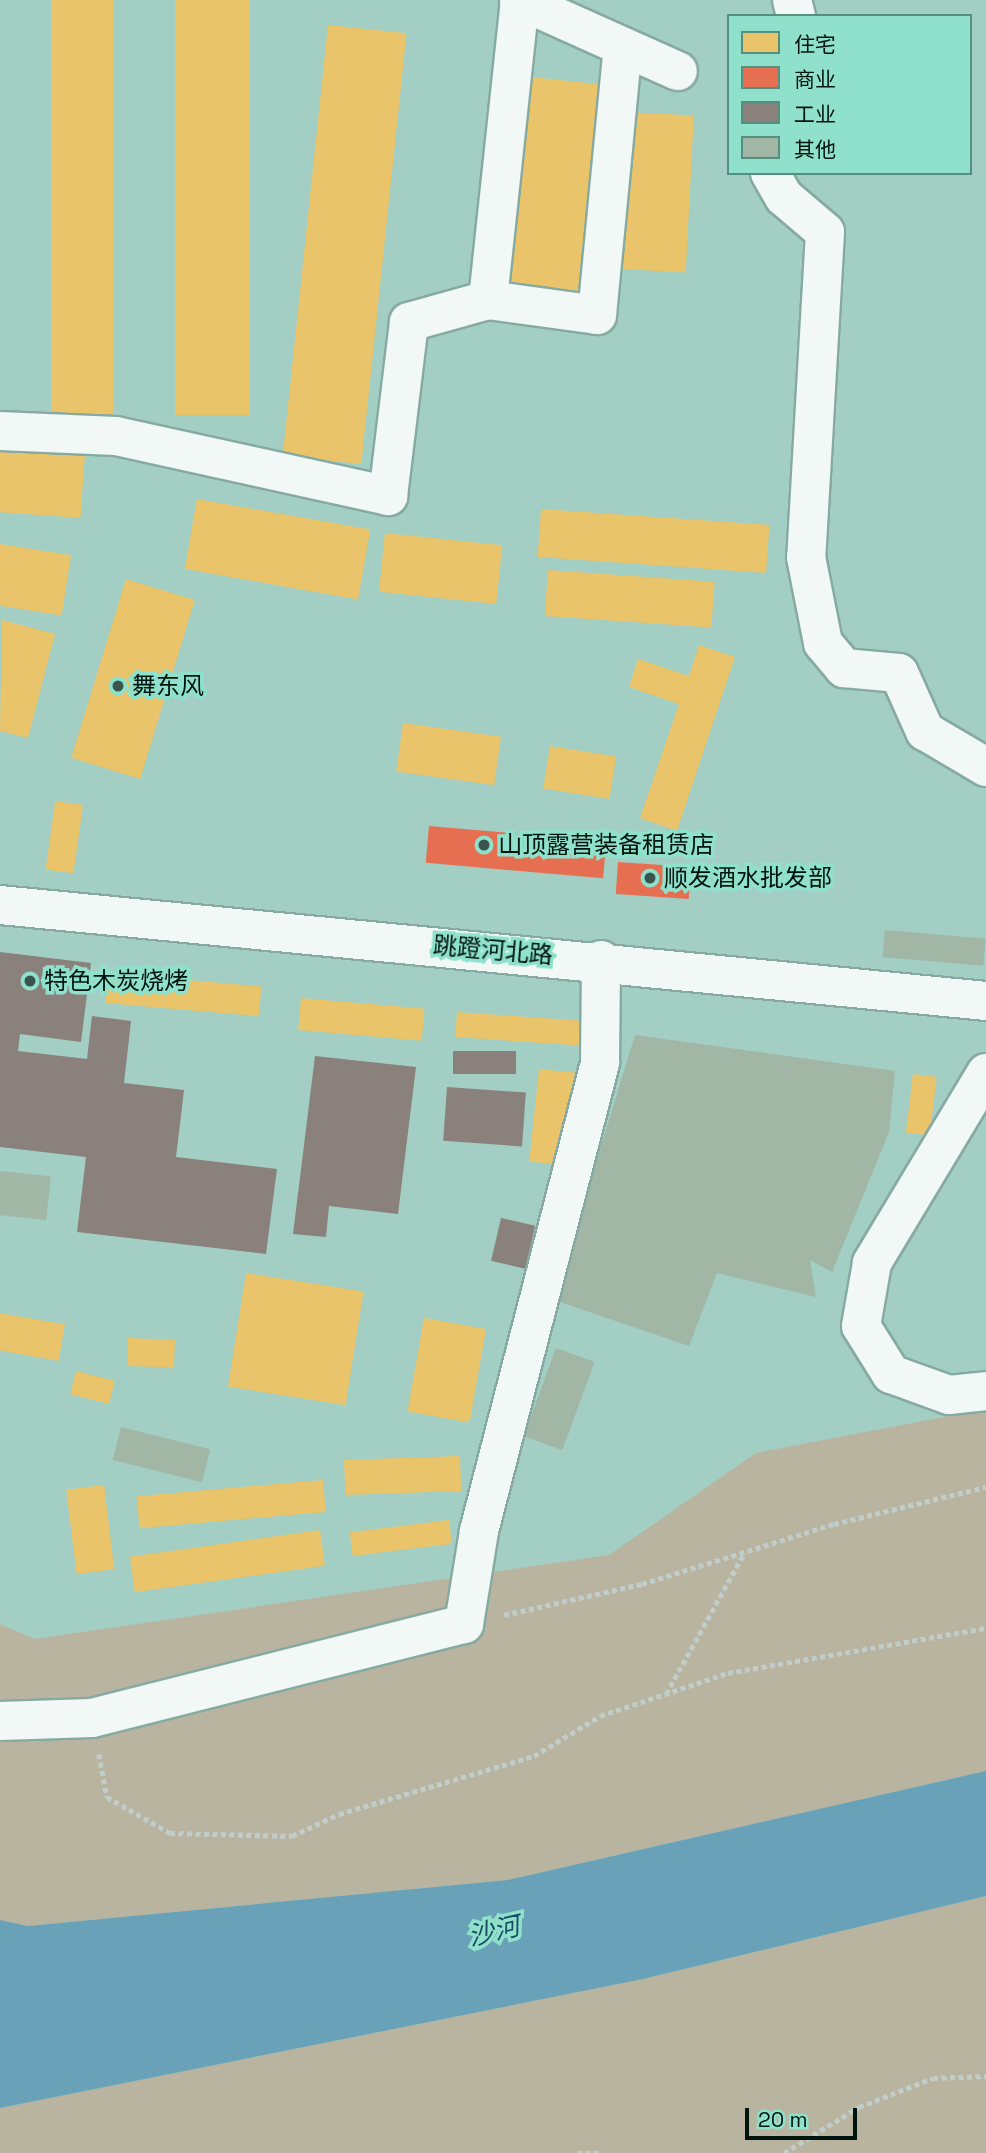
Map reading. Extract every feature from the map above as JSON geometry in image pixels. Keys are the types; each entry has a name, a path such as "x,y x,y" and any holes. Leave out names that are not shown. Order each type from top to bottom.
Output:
{"street":[{"path":"488,300 520,0 678,71"},
{"path":"0,431 116,436 388,496 409,322 488,300 597,315 623,47"},
{"path":"771,175 784,197 825,232 806,556 823,643 844,668 899,673 925,732 986,767"},
{"name":"跳蹬河北路","path":"0,905 601,960 986,1001"},
{"path":"0,1721 92,1718 464,1624 480,1531 600,1062 601,960"},
{"path":"986,1073 872,1263 861,1326 891,1374 949,1395 986,1391"}],"path":[{"path":"464,1624 744,1554 986,1487"},
{"path":"666,1693 744,1554"},
{"path":"92,1718 107,1797 170,1833 292,1836 339,1814 534,1756 600,1716 728,1673 986,1628"},
{"path":"783,2153 859,2107 921,2083 986,2076"},
{"path":"577,2153 602,2153"}],"shaded area":[{"path":"986,1409 986,1771 508,1880 28,1926 0,1920 0,1624 35,1639 609,1555 756,1453"},
{"path":"986,1896 986,2153 0,2153 0,2108 643,1979"}],"water":[{"name":"沙河","path":"986,1771 986,1896 643,1979 0,2108 0,1920 28,1926 508,1880"}],"building: 住宅":[{"path":"51,0 113,0 113,415 51,415"},
{"path":"175,0 250,0 250,415 175,415"},
{"path":"328,25 407,33 361,464 283,456"},
{"path":"531,77 602,84 579,296 509,289"},
{"path":"625,112 694,116 686,272 617,269"},
{"path":"0,450 85,456 80,518 0,512"},
{"path":"197,499 370,530 358,599 185,569"},
{"path":"541,509 769,525 766,573 538,557"},
{"path":"385,533 502,545 496,604 379,592"},
{"path":"0,544 71,555 62,616 0,606"},
{"path":"548,570 715,582 711,628 545,616"},
{"path":"126,579 195,600 140,779 71,758"},
{"path":"2,620 55,634 28,738 0,731"},
{"path":"699,645 735,657 677,831 640,818 679,704 629,687 638,659 689,676"},
{"path":"403,723 501,737 494,785 396,772"},
{"path":"550,746 616,756 609,799 543,788"},
{"path":"55,801 83,805 73,873 46,869"},
{"path":"108,973 261,986 259,1016 105,1003"},
{"path":"301,998 425,1009 422,1041 298,1030"},
{"path":"457,1012 585,1021 583,1046 455,1037"},
{"path":"539,1069 576,1073 566,1165 529,1161"},
{"path":"913,1074 937,1077 930,1135 906,1133"},
{"path":"246,1273 364,1292 346,1405 228,1387"},
{"path":"0,1313 65,1324 59,1361 0,1351"},
{"path":"424,1318 486,1329 470,1422 408,1412"},
{"path":"128,1338 175,1340 174,1368 127,1366"},
{"path":"76,1371 115,1381 109,1404 70,1394"},
{"path":"460,1456 461,1491 345,1495 344,1460"},
{"path":"323,1480 326,1512 140,1528 137,1496"},
{"path":"104,1485 114,1569 77,1574 66,1490"},
{"path":"449,1520 452,1544 353,1556 350,1532"},
{"path":"320,1530 325,1566 135,1592 130,1557"}],"building: 商业":[{"path":"429,826 606,842 603,878 426,863"},
{"path":"618,862 691,867 689,899 616,894"}],"building: 工业":[{"path":"0,952 91,963 81,1042 20,1034 18,1051 87,1059 92,1016 131,1021 124,1083 184,1090 176,1157 277,1169 266,1254 77,1232 86,1157 0,1147"},
{"path":"453,1051 516,1051 516,1074 453,1074"},
{"path":"315,1056 416,1067 398,1214 329,1206 326,1237 293,1234"},
{"path":"447,1087 526,1093 522,1146 443,1141"},
{"path":"501,1218 535,1226 525,1269 491,1261"}],"building: 其他":[{"path":"885,930 986,939 983,966 883,957"},
{"path":"635,1035 895,1071 889,1132 832,1272 810,1260 816,1297 717,1273 689,1346 554,1300"},
{"path":"0,1171 51,1176 46,1220 0,1215"},
{"path":"556,1348 595,1362 562,1450 524,1436"},
{"path":"121,1427 210,1449 202,1482 113,1460"}],"place":[{"name":"舞东风","path":"118,686"},
{"name":"山顶露营装备租赁店","path":"484,845"},
{"name":"顺发酒水批发部","path":"650,878"},
{"name":"特色木炭烧烤","path":"30,981"}]}
